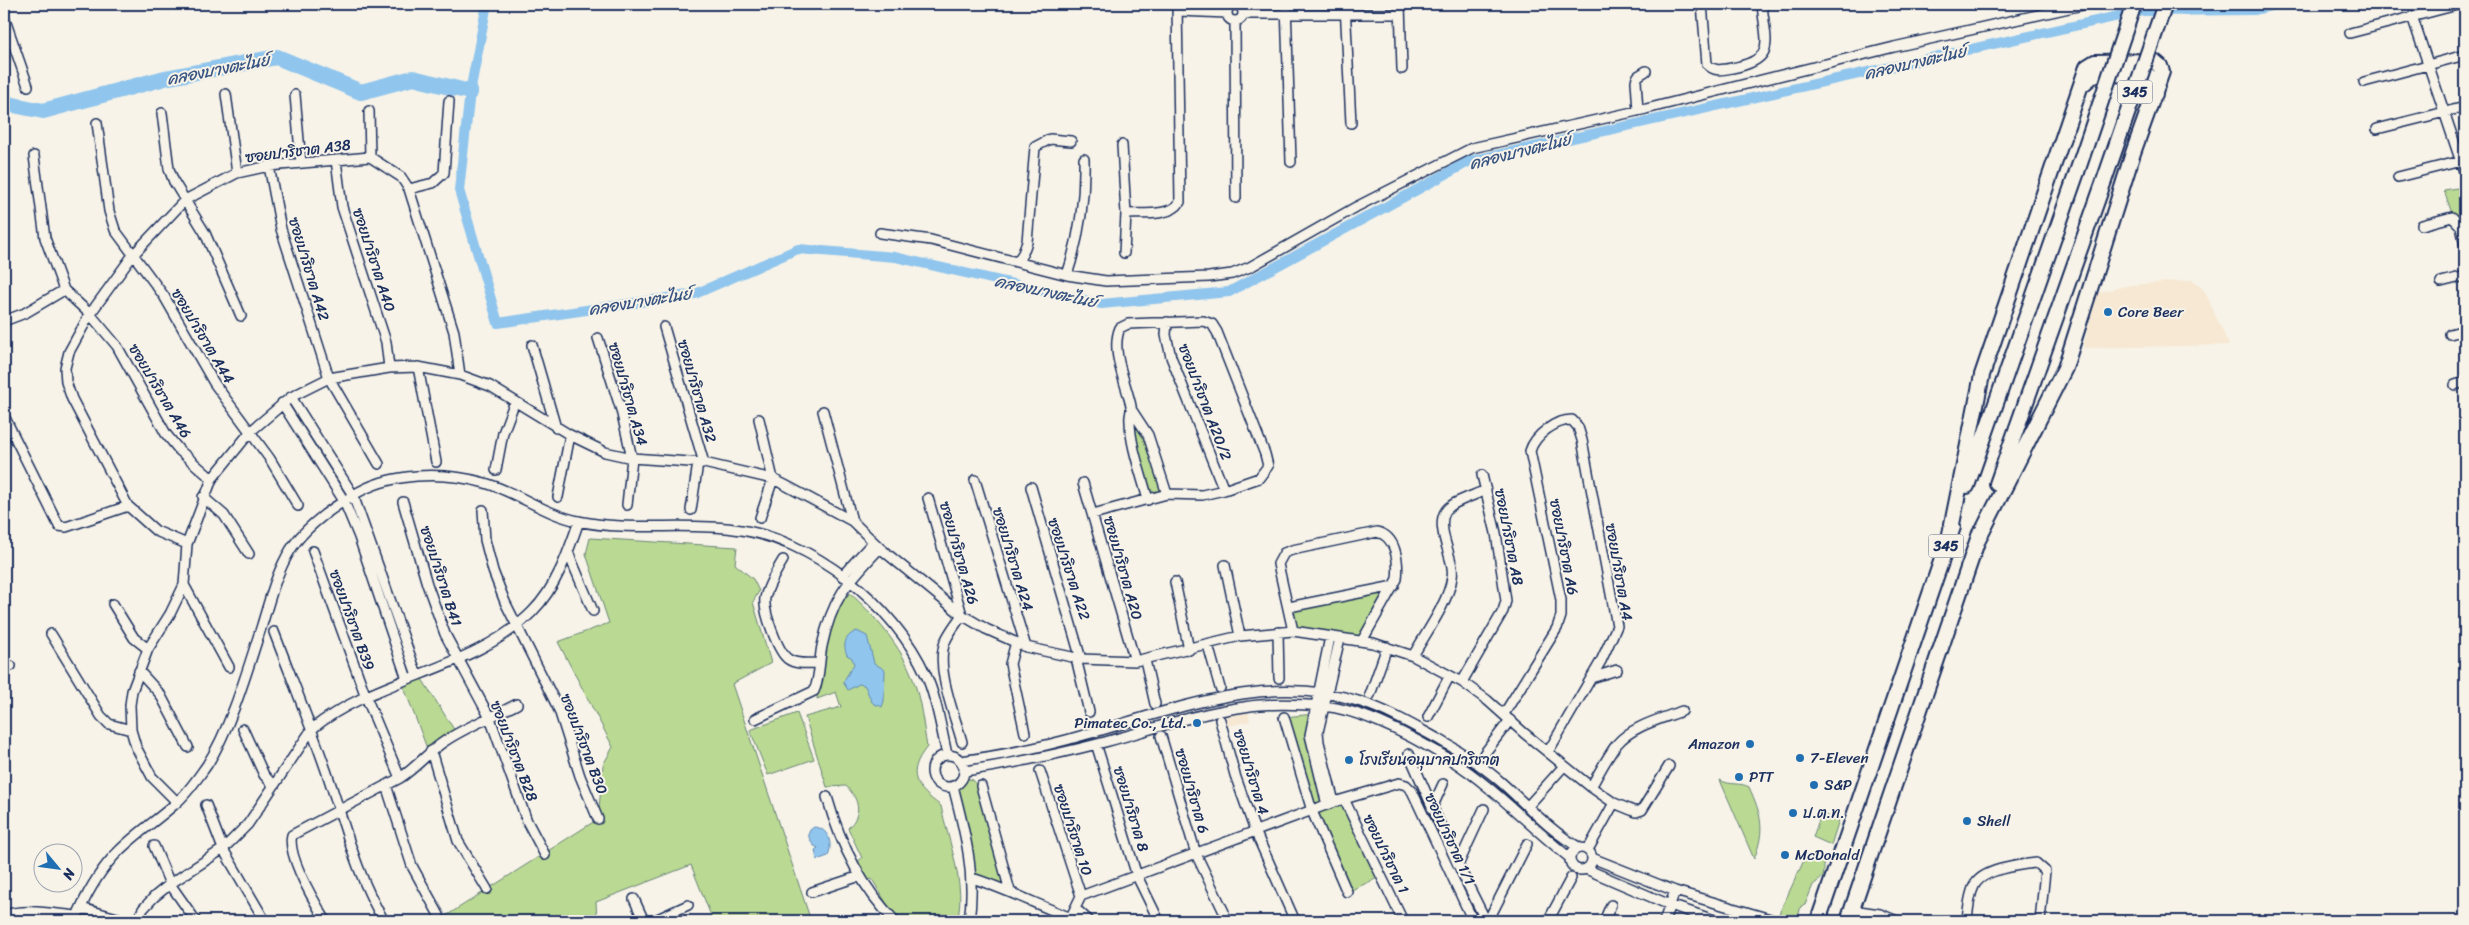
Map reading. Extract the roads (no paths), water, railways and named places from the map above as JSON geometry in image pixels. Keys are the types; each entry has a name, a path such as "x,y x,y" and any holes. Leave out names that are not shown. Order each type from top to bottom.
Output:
{"main road":[{"name":"345","path":"1818,921 2134,4"},
{"name":"345","path":"1850,916 1978,540 2165,4"},
{"path":"1950,534 1982,375 2082,85 2095,74 2148,75 2153,81 2155,96 2133,153 2064,368 1978,540"},
{"path":"2049,338 2047,353 2055,361 2064,359 2071,343"},
{"path":"1992,350 1989,369 1995,375 2004,371 2013,356"}],"street":[{"path":"1235,4 1241,6 1244,14 1239,20 1235,21 1229,19 1227,13 1229,7 1235,4"},
{"path":"1286,4 1291,162"},
{"path":"1345,4 1351,123"},
{"path":"1400,4 1402,69"},
{"path":"1702,4 1706,64 1711,69 1718,70 1751,64 1760,59 1766,45 1762,4"},
{"path":"880,233 931,240 1066,275 1106,281 1209,278 1232,274 1250,267 1356,207 1472,148 1638,111 1894,47 2087,4"},
{"path":"2350,33 2461,4"},
{"path":"1126,214 1164,212 1177,207 1180,202 1177,7 1227,13"},
{"path":"1244,14 1400,14"},
{"path":"2412,16 2444,112 2463,160 2465,174"},
{"path":"4,17 28,86"},
{"path":"1235,21 1236,198"},
{"path":"2364,82 2465,54"},
{"path":"1638,111 1636,80 1638,76 1646,71"},
{"path":"226,94 237,173"},
{"path":"295,94 301,163"},
{"path":"409,190 433,183 444,173 449,101"},
{"path":"2377,129 2465,107"},
{"path":"369,111 370,157"},
{"path":"162,113 169,169 184,200 205,233 241,316"},
{"name":"ซอยปาริชาต A44","path":"97,123 109,211 114,230 164,296 225,399 251,431 298,506"},
{"path":"1017,262 1027,242 1035,147 1041,142 1050,139 1071,141"},
{"path":"1122,145 1126,214 1124,253"},
{"path":"4,321 25,313 64,290 45,238 34,156"},
{"name":"ซอยปาริชาต A38","path":"187,544 156,531 128,506 72,399 66,382 65,368 69,352 90,314 133,255 184,200 237,173 269,166 370,157 401,177 409,190 454,332 460,375"},
{"path":"1066,275 1080,232 1084,202 1084,159"},
{"name":"ซอยปาริชาต A40","path":"336,160 342,207 386,342 389,368"},
{"path":"2398,176 2463,160"},
{"name":"ซอยปาริชาต A42","path":"269,166 281,229 329,378 379,464"},
{"path":"2422,225 2452,218 2461,226 2465,246"},
{"path":"2441,282 2465,276"},
{"name":"ซอยปาริชาต A46","path":"64,290 90,314 117,346 166,434 179,450 212,479"},
{"path":"1093,514 1148,500 1167,494 1202,494 1224,490 1259,478 1268,466 1217,332 1212,324 1203,321 1128,324 1120,328 1116,335 1116,349 1131,409 1131,429 1148,500"},
{"name":"ซอยปาริชาต A20/2","path":"1167,322 1166,335 1169,352 1224,490"},
{"name":"ซอยปาริชาต A32","path":"664,327 701,463"},
{"path":"2450,334 2465,330"},
{"name":"ซอยปาริชาต A34","path":"598,338 621,410 632,458 627,505"},
{"path":"532,345 556,428"},
{"path":"418,367 436,462"},
{"path":"177,802 152,776 136,747 131,730 132,691 138,671 148,649 170,614 184,585 187,544 203,498 212,479 251,431 291,397 329,378 389,368 418,367 460,375 490,386 556,428 605,452 632,458 701,463 773,479 852,521 876,545 962,615 1026,646 1078,659 1135,661 1189,650 1240,636 1278,632 1293,631 1362,641 1413,656 1449,677 1462,682 1591,787 1614,803 1636,812 1642,810 1669,766"},
{"path":"2455,385 2465,382"},
{"path":"291,397 354,494 417,674"},
{"path":"496,470 503,433 516,401"},
{"path":"282,403 344,501 359,537 407,679"},
{"path":"1131,409 1148,435 1167,494"},
{"path":"822,411 852,521"},
{"path":"4,416 56,523 66,527 128,506"},
{"path":"759,420 773,479 760,518"},
{"name":"ซอยปาริชาต A6","path":"1484,754 1507,717 1561,616 1561,600 1530,451 1532,444 1540,435 1563,420 1572,420 1578,427 1582,440"},
{"path":"558,497 570,435"},
{"name":"ซอยปาริชาต A4","path":"1548,752 1591,678 1617,626 1582,440"},
{"path":"691,510 701,463"},
{"path":"78,915 96,880 113,857 177,802 188,790 217,747 232,712 269,596 291,548 310,525 354,494 400,476 459,478 487,484 535,507 579,521 617,525 696,526 736,529 772,536 804,550 846,578 889,617 906,640 926,675 947,754"},
{"name":"ซอยปาริชาต A8","path":"1462,682 1503,611 1506,601 1496,533 1482,476"},
{"name":"ซอยปาริชาต A24","path":"975,480 1026,646"},
{"name":"ซอยปาริชาต A20","path":"1083,483 1135,661"},
{"name":"ซอยปาริชาต A22","path":"1031,487 1078,659 1089,712"},
{"path":"1413,656 1450,590 1453,567 1441,525 1444,512 1449,506 1486,490"},
{"path":"203,498 224,515 249,554"},
{"name":"ซอยปาริชาต A26","path":"928,498 962,615"},
{"name":"ซอยปาริชาต B41","path":"403,502 427,584 456,658"},
{"name":"ซอยปาริชาต B30","path":"483,510 485,540 493,571 516,624 559,710 580,776 598,819"},
{"path":"137,921 143,909 154,897 170,884 223,849 248,824 312,730 338,710 417,674 487,647 532,613 544,598 568,552 579,521"},
{"path":"1293,631 1278,564 1284,553 1377,532 1386,534 1392,540 1398,571 1394,586 1362,641"},
{"path":"755,720 814,691 818,682 818,664 830,614 846,578 876,545"},
{"name":"ซอยปาริชาต B39","path":"313,551 366,697 400,778"},
{"path":"568,552 593,611"},
{"path":"783,560 765,597 767,616 779,645 788,659 796,662 818,664"},
{"path":"1225,565 1240,636"},
{"path":"1175,582 1189,650"},
{"path":"184,585 229,667"},
{"path":"1289,607 1394,586"},
{"path":"112,604 134,638 148,649"},
{"path":"962,615 945,642 942,656 943,671 962,742"},
{"path":"274,632 312,730 366,888 384,921"},
{"path":"1278,632 1279,678"},
{"path":"51,634 101,716 109,724 131,730"},
{"path":"1324,694 1330,637"},
{"path":"1330,804 1318,732 1320,706 1340,638"},
{"path":"1016,642 1010,664 1024,733"},
{"path":"1208,645 1220,688"},
{"path":"1370,694 1387,647"},
{"name":"ซอยปาริชาต B28","path":"456,658 490,718 527,821 545,855"},
{"path":"1145,660 1155,704"},
{"path":"1591,678 1616,670"},
{"path":"138,671 160,694 188,747"},
{"path":"1428,717 1449,677"},
{"path":"962,761 1081,736 1174,709 1241,693 1273,690 1324,694 1360,702 1391,713 1464,754 1500,782 1560,836 1588,851 1592,858 1675,891 1777,921"},
{"path":"326,921 292,849 292,835 400,778 415,768 431,752 458,734 517,704"},
{"path":"964,771 1086,747 1209,714 1244,707 1320,706 1378,722 1410,736 1452,761 1485,785 1570,858 1575,869 1586,869 1670,905 1717,921"},
{"path":"1591,787 1618,744 1627,735 1649,723 1682,711"},
{"path":"1284,717 1312,811 1346,892"},
{"name":"ซอยปาริชาต 4","path":"1220,720 1235,776 1255,831 1295,921"},
{"path":"243,729 264,775 273,785"},
{"name":"ซอยปาริชาต 6","path":"1161,736 1196,854 1224,912"},
{"name":"ซอยปาริชาต 8","path":"1098,750 1137,876 1159,921"},
{"path":"431,752 458,841 487,889"},
{"path":"947,754 958,757 962,761 964,771 961,780 953,786 941,786 933,777 932,771 936,759 947,754"},
{"path":"1409,754 1458,865 1487,921"},
{"path":"1527,807 1564,766"},
{"name":"ซอยปาริชาต 10","path":"1040,771 1081,896"},
{"name":"ซอยปาริชาต 1/1","path":"1081,896 1344,799 1399,783 1406,785 1412,790 1473,921"},
{"path":"1432,808 1443,784"},
{"path":"386,785 412,866 439,915"},
{"path":"953,786 971,867 972,901 969,921"},
{"path":"981,786 1010,891"},
{"path":"827,797 844,846 860,876 881,907 895,921"},
{"name":"ซอยปาริชาต 1","path":"1344,799 1404,921"},
{"path":"1590,846 1614,803"},
{"path":"206,805 223,849 265,921"},
{"path":"1458,865 1484,809"},
{"path":"1487,921 1527,844"},
{"path":"154,846 170,884 196,921"},
{"path":"1570,858 1572,853 1580,848"},
{"path":"1586,869 1590,866 1592,858"},
{"path":"1967,921 1971,893 1979,879 2009,867 2036,863 2046,871 2040,921"},
{"path":"812,892 860,876"},
{"path":"1548,921 1571,878"},
{"path":"974,879 1010,891 1020,898 1070,919 1081,896"},
{"path":"1664,921 1675,891"},
{"path":"634,899 644,921"},
{"path":"653,921 688,905"},
{"path":"1604,921 1611,905"},
{"path":"1075,908 1089,921"},
{"path":"4,915 15,912 28,912 128,921"},
{"path":"1850,916 1880,914 1898,921"}],"water":[{"path":"857,631 867,636 874,663 885,670 884,701 882,707 873,703 864,685 859,684 848,690 843,682 854,664 852,658 847,655 845,643 850,635"},
{"path":"814,827 823,830 830,842 828,856 817,860 815,850 818,848 813,845 808,835"}],"waterway":[{"name":"คลองบางตะไนย์","path":"487,4 470,92 459,190 498,323 695,294 798,249 895,257 1101,304 1229,292 1470,161 2141,11 2255,10 2279,4"},
{"name":"คลองบางตะไนย์","path":"4,103 43,111 165,78 277,57 361,92 413,78 470,92"}],"place":[{"name":"Core Beer","path":"2108,312"},
{"name":"Pimatec Co., Ltd.","path":"1197,723"},
{"name":"Amazon","path":"1750,744"},
{"name":"7-Eleven","path":"1800,758"},
{"name":"โรงเรียนอนุบาลปาริชาต","path":"1349,760"},
{"name":"PTT","path":"1739,777"},
{"name":"S&P","path":"1814,785"},
{"name":"ป.ต.ท.","path":"1793,813"},
{"name":"Shell","path":"1967,821"},
{"name":"McDonald","path":"1785,855"}]}
